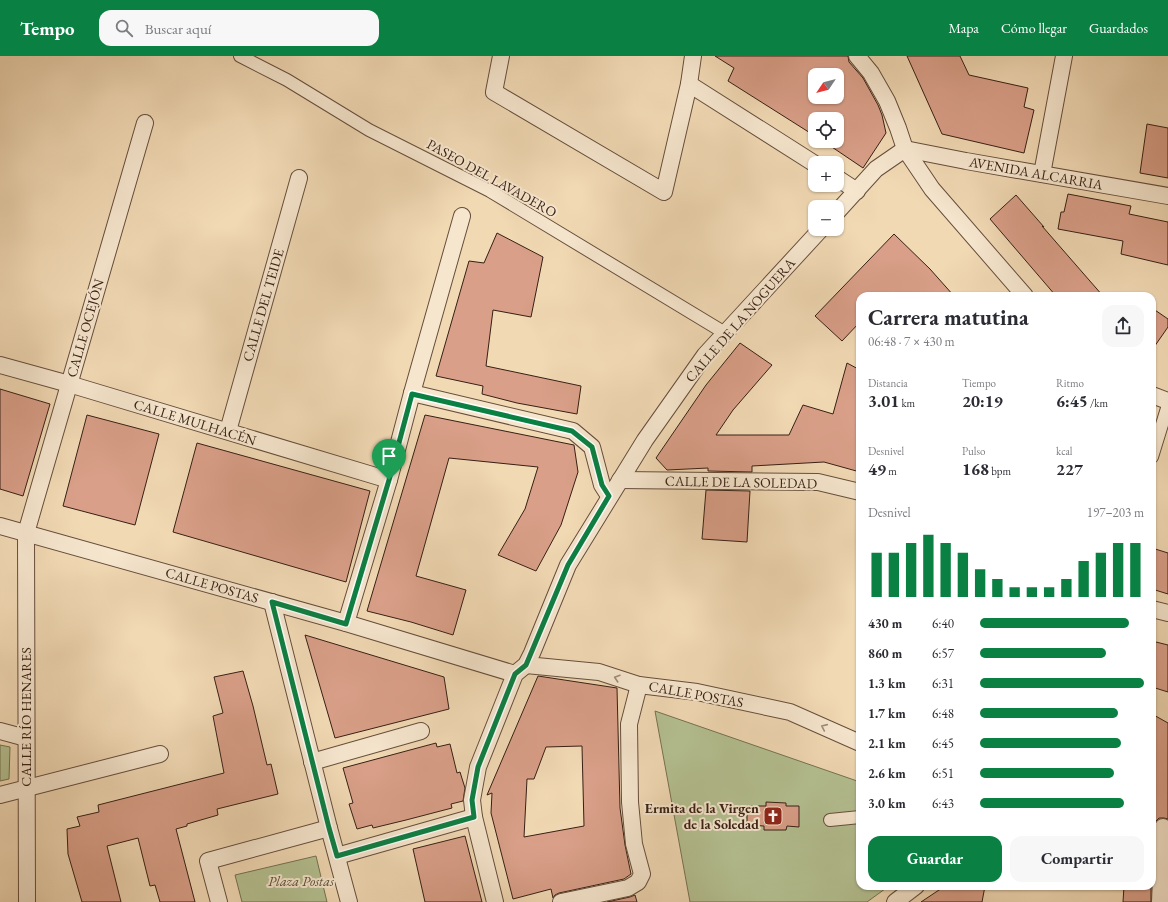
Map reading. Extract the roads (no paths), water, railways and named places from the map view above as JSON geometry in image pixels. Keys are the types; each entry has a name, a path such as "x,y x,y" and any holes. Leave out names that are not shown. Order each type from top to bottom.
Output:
{"street":[{"name":"PASEO DEL LAVADERO","path":"240,56 287,80 370,130 490,191 725,333"},
{"path":"501,56 494,92 664,192 689,84 693,56"},
{"path":"857,56 871,73 886,101 898,128 905,149 932,189 1022,292"},
{"path":"1042,174 1064,56"},
{"path":"689,84 808,160"},
{"name":"CALLE OCEJÓN","path":"26,533 144,123"},
{"path":"844,204 876,169 905,149"},
{"name":"AVENIDA ALCARRIA","path":"905,149 1168,196"},
{"name":"CALLE DEL TEIDE","path":"228,431 299,178"},
{"path":"844,182 857,190"},
{"path":"346,624 389,480 462,216"},
{"name":"CALLE DE LA NOGUERA","path":"495,902 474,817 472,800 478,767 568,565 609,496 677,393 725,333 815,236"},
{"name":"CALLE MULHACÉN","path":"0,365 228,431 389,480"},
{"path":"412,394 572,431 592,447 602,485 609,496"},
{"path":"1156,396 1168,401"},
{"path":"1156,444 1168,406"},
{"name":"CALLE DE LA SOLEDAD","path":"620,480 818,482 856,491"},
{"name":"CALLE POSTAS","path":"0,526 346,624 521,670 600,672 639,685 697,692 790,712 856,741"},
{"name":"CALLE RÍO HENARES","path":"26,533 26,902"},
{"path":"272,602 349,902"},
{"path":"1156,610 1168,613"},
{"path":"561,902 628,888 638,882 642,874 634,844 630,802 629,724 639,685"},
{"path":"0,731 26,738"},
{"path":"312,762 421,731"},
{"path":"0,795 160,754"},
{"path":"337,856 474,817"},
{"path":"830,820 856,817"},
{"path":"1160,902 1161,827"},
{"path":"219,902 208,861 329,828"},
{"path":"895,902 911,890"}],"place":[{"name":"Ermita de la Virgen de la Soledad","path":"773,816"}],"park label":[{"name":"Plaza Postas","path":"301,881"}]}
